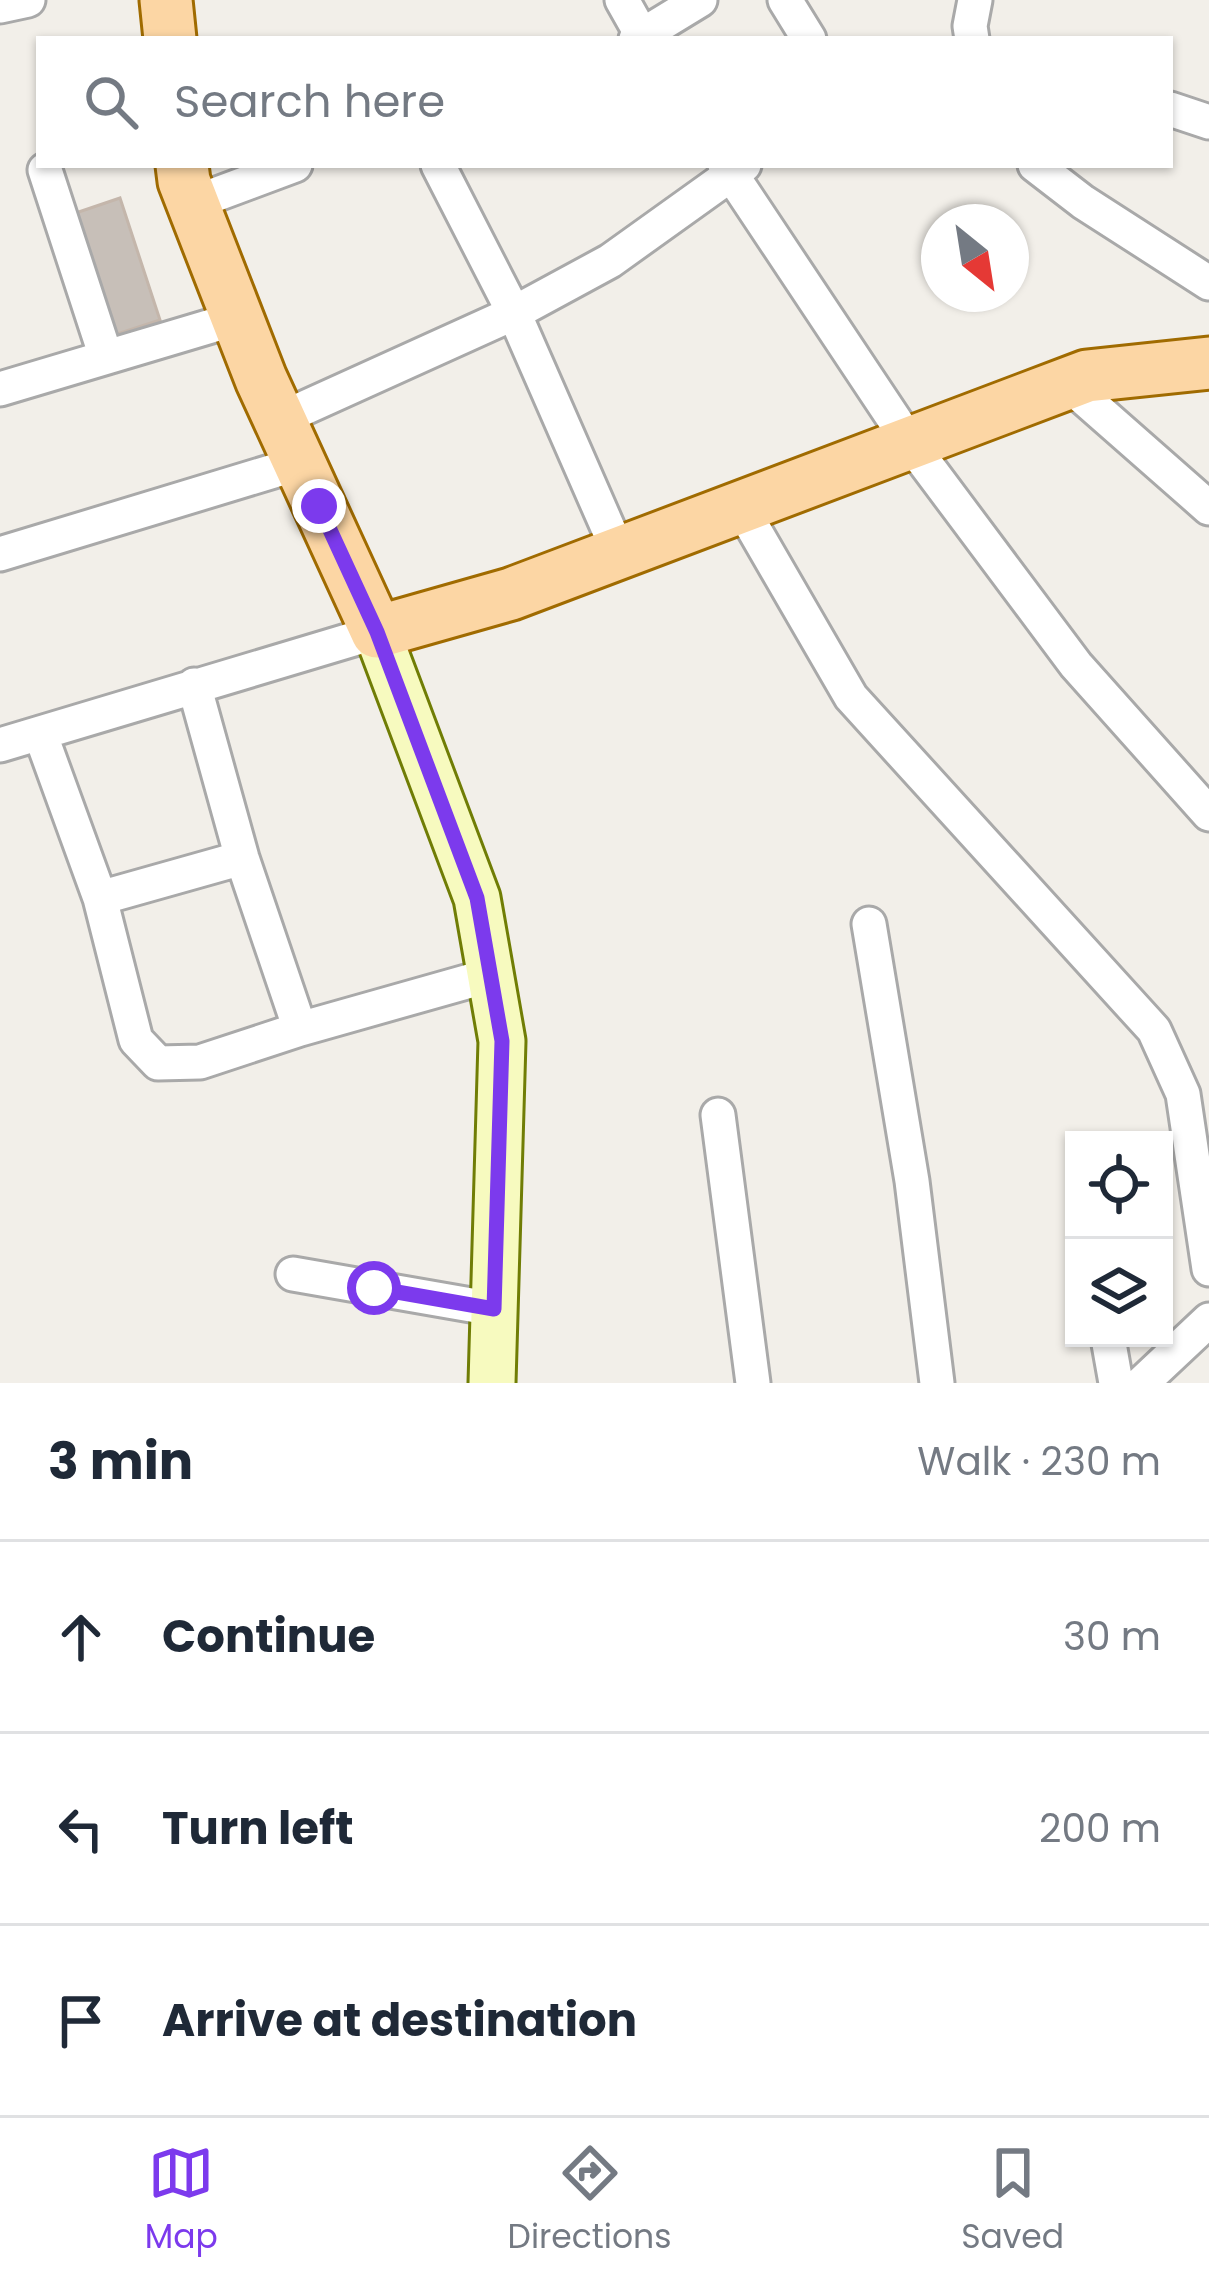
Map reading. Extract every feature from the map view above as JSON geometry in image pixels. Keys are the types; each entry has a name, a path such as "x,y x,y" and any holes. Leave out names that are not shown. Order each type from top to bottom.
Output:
{"main road":[{"path":"166,0 170,36"},
{"path":"188,184 238,318 377,632 511,594 1087,376 1209,363"}],"street":[{"path":"0,6 28,0"},
{"path":"622,0 640,36"},
{"path":"644,36 700,0"},
{"path":"785,0 807,36"},
{"path":"1173,110 1209,122"},
{"path":"188,184 278,168"},
{"path":"440,168 514,313 620,553"},
{"path":"0,554 290,441 610,260 733,168 910,443 1076,665 1209,814"},
{"path":"1038,168 1209,283"},
{"path":"45,170 106,357"},
{"path":"0,388 238,318"},
{"path":"1068,384 1209,508"},
{"path":"741,507 851,697 1154,1030 1183,1094 1209,1269"},
{"path":"0,745 377,632 477,898 502,1041 492,1383"},
{"path":"194,685 242,858 300,1029"},
{"path":"40,733 100,898 136,1040 158,1063 200,1062 491,975"},
{"path":"100,898 242,858"},
{"path":"869,924 912,1181 938,1383"},
{"path":"718,1115 753,1383"},
{"path":"293,1274 494,1309"},
{"path":"1142,1383 1209,1320"},
{"path":"1110,1347 1116,1383"}],"building":[{"path":"120,198 160,320 102,339 61,218"}],"route":[{"path":"319,506 377,632 477,898 502,1041 494,1309 374,1288"}]}
